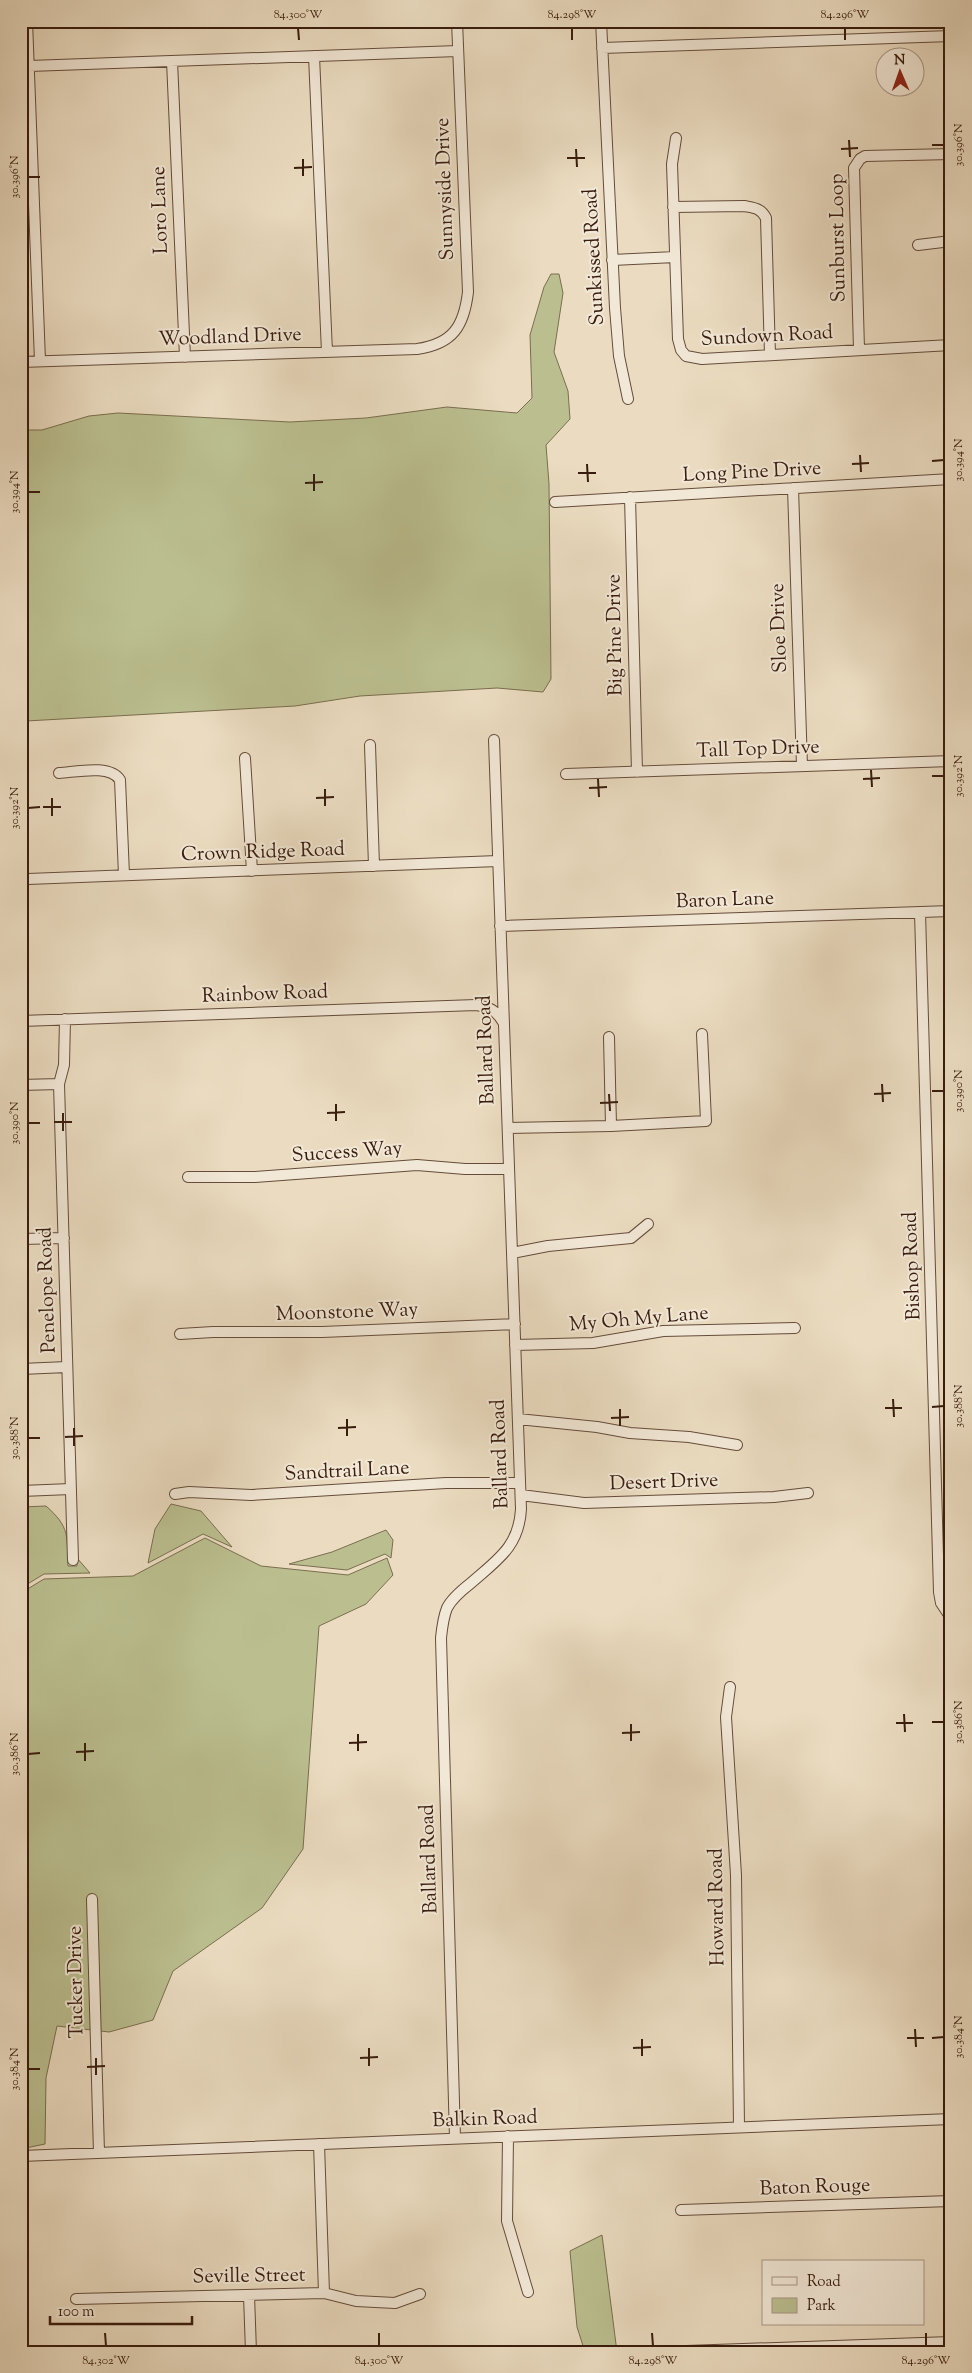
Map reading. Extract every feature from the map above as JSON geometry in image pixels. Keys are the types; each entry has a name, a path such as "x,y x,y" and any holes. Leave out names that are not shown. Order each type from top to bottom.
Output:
{"street":[{"path":"27,21 40,361"},
{"name":"Sunnyside Drive","path":"438,344 450,336 462,320 468,292 456,21"},
{"name":"Sunkissed Road","path":"602,21 612,260 619,356 628,399"},
{"path":"602,48 951,36"},
{"path":"28,66 458,51"},
{"path":"314,56 326,352"},
{"name":"Loro Lane","path":"172,61 184,357"},
{"name":"Sundown Road","path":"676,138 672,164 678,339 681,350 686,356 702,359 951,345"},
{"name":"Sunburst Loop","path":"859,349 855,164 865,156 951,154"},
{"path":"674,207 744,206 754,208 764,214 766,218 770,355"},
{"path":"918,245 951,241"},
{"path":"612,260 675,257"},
{"name":"Woodland Drive","path":"21,362 417,349 438,344"},
{"name":"Long Pine Drive","path":"555,502 951,479"},
{"name":"Sloe Drive","path":"793,488 802,766"},
{"name":"Big Pine Drive","path":"630,498 637,772"},
{"name":"Ballard Road","path":"455,2138 441,1638 443,1621 452,1600 503,1555 514,1541 520,1523 521,1495 494,740"},
{"path":"370,745 374,866"},
{"path":"245,758 252,870"},
{"name":"Tall Top Drive","path":"566,774 951,761"},
{"path":"60,773 105,771 118,776 122,788 124,875"},
{"name":"Crown Ridge Road","path":"28,879 498,861"},
{"name":"Baron Lane","path":"500,926 951,911"},
{"name":"Bishop Road","path":"920,912 939,1592 941,1603 950,1618"},
{"name":"Rainbow Road","path":"21,1020 476,1005 489,1007 498,1014 503,1023"},
{"name":"Penelope Road","path":"65,1019 64,1065 59,1084 73,1560"},
{"path":"508,1128 611,1126 706,1121 702,1034"},
{"path":"609,1038 611,1126"},
{"path":"21,1085 59,1084"},
{"name":"Success Way","path":"188,1177 255,1177 417,1165 465,1169 509,1169"},
{"path":"512,1253 548,1246 631,1238 648,1224"},
{"path":"21,1239 64,1238"},
{"name":"Moonstone Way","path":"180,1334 213,1332 322,1332 515,1324"},
{"name":"My Oh My Lane","path":"515,1345 593,1344 663,1331 795,1328"},
{"path":"21,1369 67,1367"},
{"path":"518,1419 597,1427 630,1434 689,1437 737,1445"},
{"name":"Sandtrail Lane","path":"175,1494 188,1492 251,1495 446,1483 520,1483"},
{"path":"21,1491 71,1489"},
{"name":"Desert Drive","path":"521,1495 584,1503 774,1497 808,1493"},
{"name":"Howard Road","path":"730,1687 726,1717 736,1875 739,2127"},
{"name":"Tucker Drive","path":"92,1899 99,2153"},
{"name":"Balkin Road","path":"21,2156 951,2119"},
{"path":"508,2136 507,2221 528,2292"},
{"path":"319,2144 324,2293"},
{"name":"Baton Rouge","path":"681,2210 951,2201"},
{"name":"Seville Street","path":"76,2299 324,2293 356,2301 395,2303 420,2294"},
{"path":"249,2295 251,2352"},
{"path":"686,2351 951,2342"}],"green space":[{"path":"551,274 559,274 563,293 554,352 568,391 570,419 546,445 549,484 551,679 543,692 497,688 360,696 295,706 26,721 21,724 21,430 42,430 89,416 118,413 290,422 366,418 447,407 517,413 532,398 530,335 544,287"},
{"path":"171,1504 201,1511 232,1547 203,1534 148,1563 155,1529"},
{"path":"46,1506 54,1513 66,1533 68,1566 77,1566 77,1558 90,1573 44,1574 21,1588 21,1507"},
{"path":"386,1530 393,1540 391,1558 385,1554 347,1570 289,1564 332,1552"},
{"path":"205,1538 261,1566 348,1575 387,1558 393,1575 366,1604 319,1626 303,1849 262,1908 173,1971 153,2020 109,2032 57,2026 46,2078 45,2144 21,2149 21,1593 44,1579 133,1576"},
{"path":"602,2235 617,2352 585,2352 577,2327 570,2251"}]}
